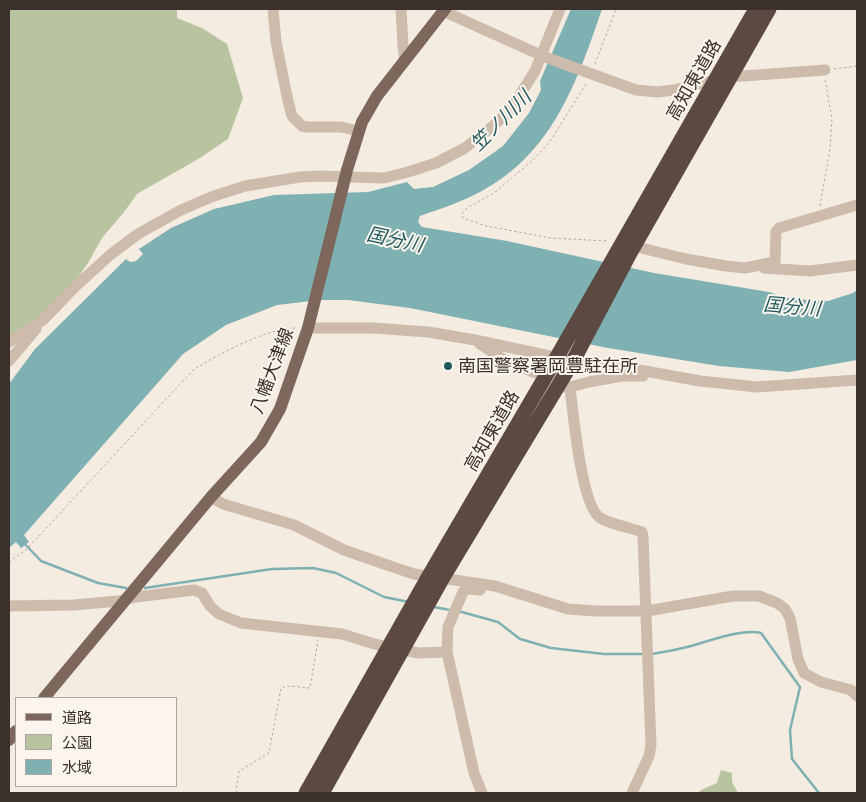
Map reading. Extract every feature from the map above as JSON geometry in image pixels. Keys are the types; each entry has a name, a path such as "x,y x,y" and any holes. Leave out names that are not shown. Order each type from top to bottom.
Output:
{"highway":[{"name":"高知東道路","path":"723,78 756,9"},
{"name":"高知東道路","path":"436,577 559,354 626,248 723,78 769,9"},
{"name":"高知東道路","path":"322,793 427,592 575,357 626,248"},
{"name":"高知東道路","path":"306,793 396,649"}],"main road":[{"name":"八幡大津線","path":"45,697 211,497 261,442 280,409 308,326 345,178 359,131 368,110 377,96 444,10"}],"street":[{"path":"272,9 276,42 292,116 302,126 341,127 359,131"},
{"path":"401,9 405,62"},
{"path":"9,361 43,320 110,255 138,234 188,207 245,186 300,177 384,178 436,163 465,148 511,109 543,56 560,9"},
{"path":"444,10 543,56 636,90 658,92 723,78 825,70"},
{"path":"775,262 776,232 779,228 857,205"},
{"path":"626,248 745,268 810,270 857,266"},
{"path":"745,268 775,262 810,270"},
{"path":"9,342 43,320"},
{"path":"308,326 428,332 559,354 700,382 757,387 857,380"},
{"path":"474,340 501,358 535,373"},
{"path":"632,793 649,756 651,745 647,611 642,532 602,519 591,506 579,462 567,387 622,376 643,376 645,370"},
{"path":"211,497 223,504 294,525 338,547 414,574 495,586 568,609 595,612 647,611 733,596 759,596 777,603 785,609 790,618 798,659 804,673 821,682 851,690 857,696"},
{"path":"482,793 474,773 447,652 448,627 463,592 468,589 487,590 495,586"},
{"path":"9,606 74,605 197,590 202,593 214,610 237,622 342,634 418,653 447,652"}],"path":[{"path":"616,9 590,73 573,107 549,143 517,175 494,192 467,208 462,214 463,218 486,226 550,238 602,240 626,248"},
{"path":"818,217 830,149 832,119 827,100 825,70 857,66"},
{"path":"9,562 26,550 193,370 219,354 268,334 290,328 308,326"},
{"path":"236,793 239,771 269,753 281,688 286,686 310,688 319,632"}],"green space":[{"path":"9,9 177,9 177,18 202,28 227,44 243,98 228,139 200,158 137,194 102,238 70,289 31,327 9,339"},
{"path":"721,770 732,773 732,782 738,793 698,793 717,783"}],"water":[{"name":"国分川","path":"571,9 602,9 572,89 544,136 526,157 505,176 473,196 420,216 418,222 422,227 507,241 654,273 769,292 791,299 828,301 857,290 857,360 789,372 719,366 608,348 410,308 348,300 320,300 277,305 226,325 183,354 24,535 29,542 21,548 16,542 9,548 9,384 35,349 126,259 130,262 136,261 143,254 139,249 171,228 214,209 274,195 368,192 407,182 414,189 433,187 469,170 503,146 529,113 541,90 540,81"}],"waterway":[{"path":"23,542 41,561 98,583 126,588"},
{"path":"145,588 272,569 313,568 336,573 384,597 409,602"},
{"path":"434,607 450,610"},
{"path":"458,611 498,622 520,639 551,648 604,654 644,654"},
{"path":"652,654 744,632 761,633 800,687 790,730 792,759 819,793"}],"place":[{"name":"南国警察署岡豊駐在所","path":"448,366"}],"water label":[{"name":"笠ノ川川","path":"501,121"}]}
